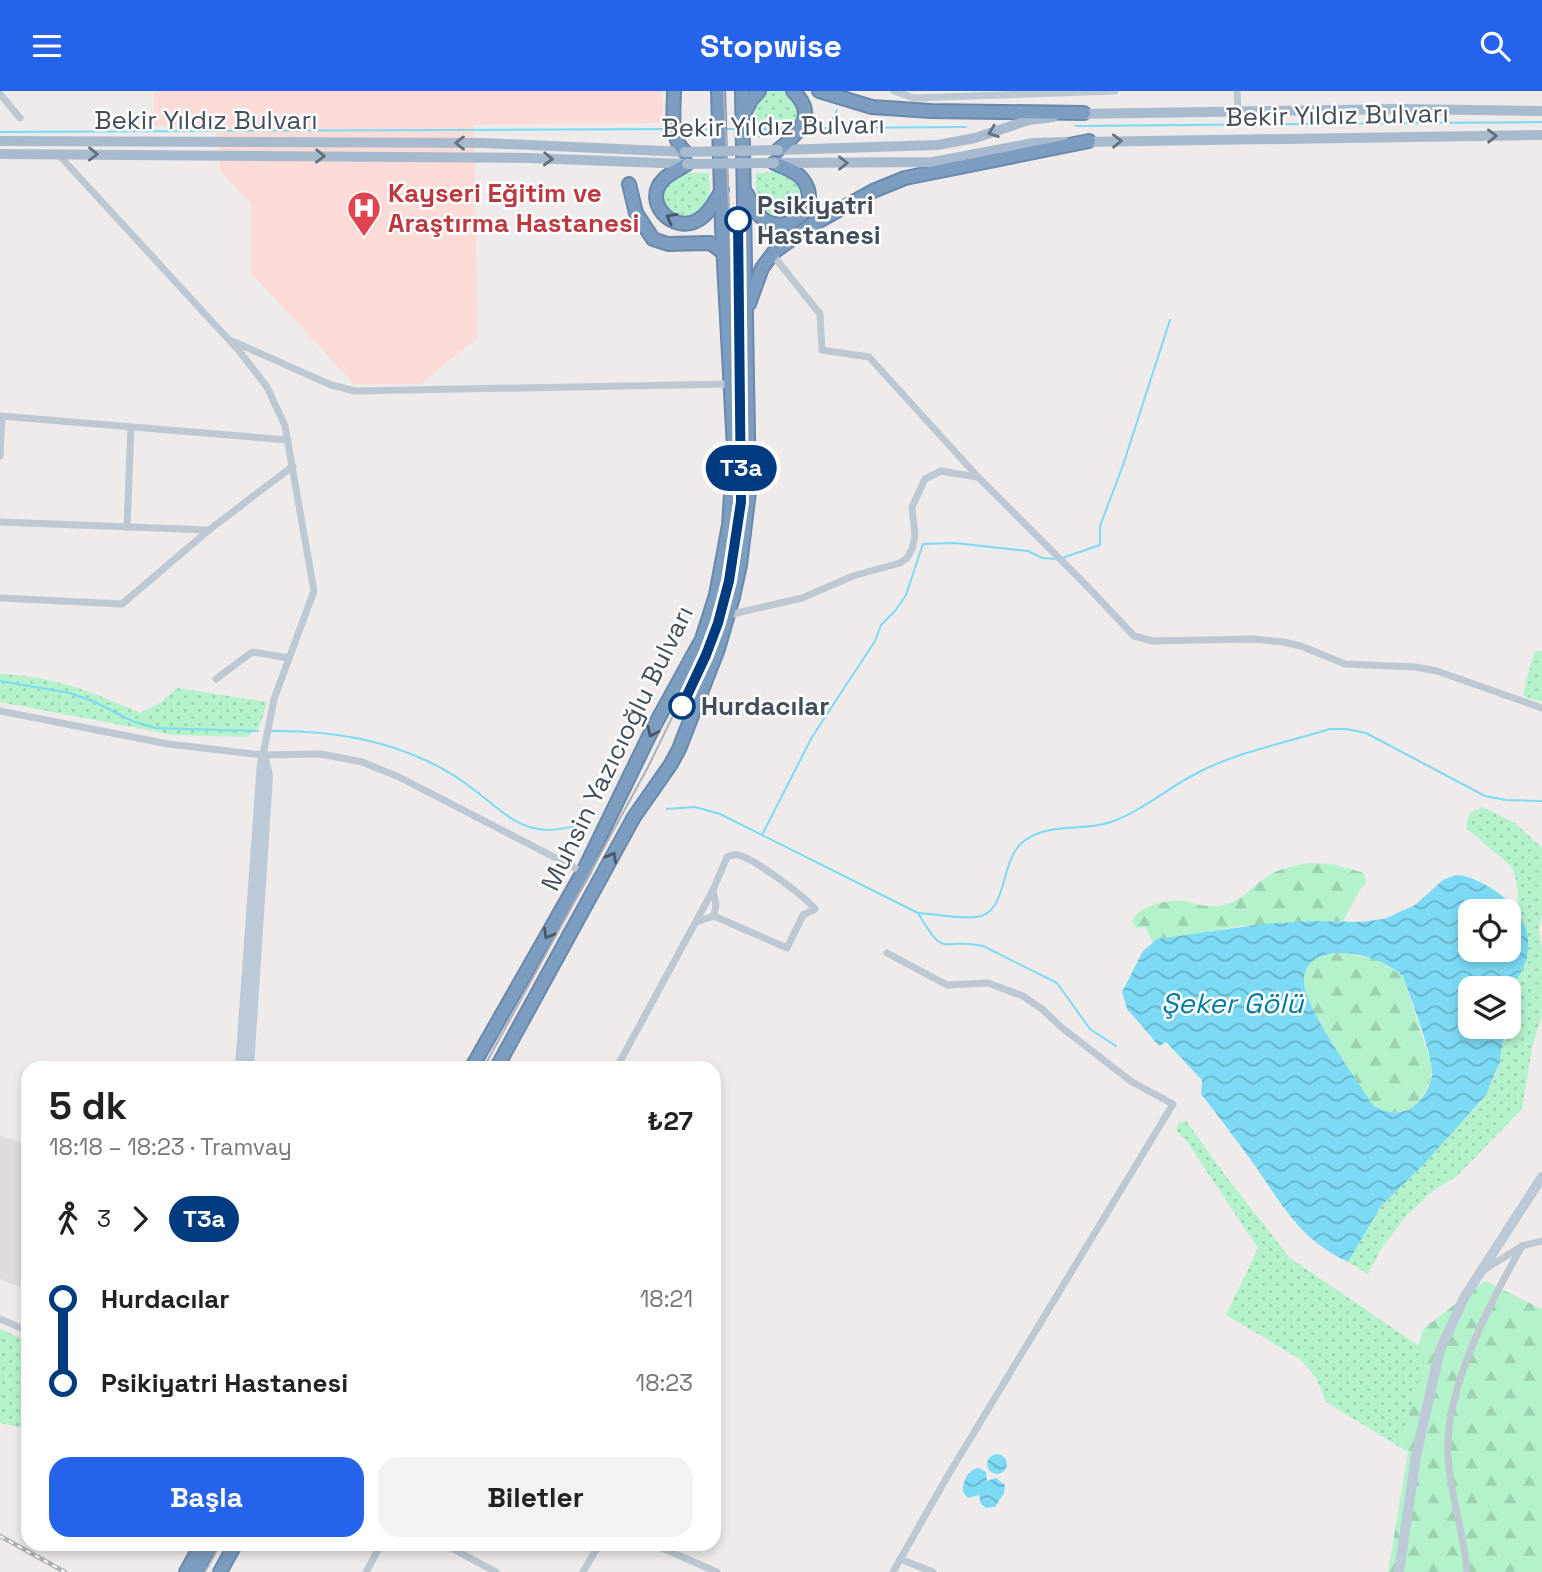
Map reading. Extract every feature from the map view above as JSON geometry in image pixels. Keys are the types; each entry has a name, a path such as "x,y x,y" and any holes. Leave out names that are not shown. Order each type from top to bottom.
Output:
{"highway":[{"path":"674,91 674,133 686,158 659,187 658,205 665,217 681,224 694,222 712,206 722,190"},
{"name":"Muhsin Yazıcıoğlu Bulvarı","path":"475,1061 583,872 652,730 702,639 716,595 729,525 734,448 718,91"},
{"name":"Muhsin Yazıcıoğlu Bulvarı","path":"499,1061 634,817 679,750 718,649 728,615 740,565 749,492 746,191 742,91"},
{"path":"743,116 759,91"},
{"path":"746,191 756,211 767,221 776,224 788,224 801,216 806,208 808,197 805,182 776,156 799,132 804,120 802,102 793,91"},
{"path":"820,91 872,107 931,111 1084,113"},
{"path":"746,315 762,268 772,254 795,235 873,191 905,178 1089,141"},
{"path":"629,184 636,213 650,236 668,244 710,243 724,253"},
{"path":"697,242 722,226"},
{"path":"186,1572 198,1551"},
{"path":"196,1572 208,1551"},
{"path":"220,1572 232,1551"},
{"path":"230,1572 241,1551"}],"main road":[{"name":"Bekir Yıldız Bulvarı","path":"0,154 529,158 626,162 776,156 938,145 975,138 1029,120 1084,113 1401,109 1542,111"},
{"name":"Bekir Yıldız Bulvarı","path":"776,156 933,162 1033,143 1542,135"},
{"name":"Bekir Yıldız Bulvarı","path":"0,141 483,143 626,149 686,158"}],"street":[{"path":"894,91 914,98 1115,91"},
{"path":"1237,91 1238,111"},
{"path":"0,95 20,118"},
{"path":"58,153 251,365 272,397 288,440 303,540 314,591 274,699 263,755 240,1061"},
{"path":"772,254 820,314 822,350 869,357 978,477 1085,584 1126,631 1138,638 1153,641 1253,639 1283,642 1301,646 1345,664 1415,667 1437,671 1542,708"},
{"path":"229,339 331,385 355,391 731,384"},
{"path":"0,456 1,417 288,440"},
{"path":"127,527 131,427"},
{"path":"0,597 122,604 209,530 293,466"},
{"path":"728,615 802,598 861,573 900,563 912,549 915,537 912,507 925,479 940,471 978,477"},
{"path":"0,522 209,530"},
{"path":"216,679 252,652 289,658"},
{"path":"0,711 168,744 263,755 321,754 375,766 583,872"},
{"path":"249,1061 268,776 263,755"},
{"path":"620,1061 713,890 725,859 737,855 748,859 795,890 815,909 803,915 787,948 714,916 696,922"},
{"path":"713,890 716,905 714,916"},
{"path":"887,953 944,984 954,986 988,983 1023,996 1132,1082 1173,1104 947,1476 893,1572"},
{"path":"1399,1572 1416,1456 1436,1363 1457,1309 1542,1177"},
{"path":"1480,1272 1522,1247 1542,1241"},
{"path":"1467,1572 1449,1467 1449,1424 1465,1369 1483,1322 1522,1247"},
{"path":"0,1319 21,1328"},
{"path":"366,1572 378,1551"},
{"path":"457,1551 496,1572"},
{"path":"583,1572 595,1551"},
{"path":"668,1551 717,1572"},
{"path":"900,1559 933,1572"}],"shaded area":[{"name":"Kayseri Eğitim ve Araştırma Hastanesi","path":"154,91 662,91 664,123 474,125 478,337 421,384 354,384 251,273 251,204 221,172 215,127 154,126"},
{"path":"0,1136 21,1142 21,1288 0,1279"}],"green space":[{"path":"765,91 788,91 799,102 800,120 790,135 753,138 755,104"},
{"path":"781,172 794,177 803,195 802,204 788,215 770,216 763,210 756,194 756,173"},
{"path":"682,173 709,173 708,198 703,208 684,218 670,214 662,199 664,184"},
{"path":"1535,651 1542,651 1542,702 1523,696"},
{"path":"0,674 38,678 72,686 140,713 160,703 177,688 267,702 259,728 247,737 174,735 0,702"},
{"path":"1482,807 1515,823 1542,848 1542,914 1539,928 1542,951 1542,1015 1532,1048 1522,1109 1457,1176 1433,1191 1407,1215 1381,1249 1368,1274 1348,1262 1381,1206 1480,1103 1498,1067 1502,1039 1521,1039 1521,976 1518,976 1528,950 1521,921 1521,899 1517,899 1511,866 1467,829 1469,814"},
{"path":"1310,863 1332,864 1364,873 1366,883 1343,921 1239,926 1153,942 1145,927 1136,928 1132,922 1140,912 1163,902 1179,900 1217,906 1233,902 1273,873"},
{"path":"1344,953 1376,959 1403,976 1432,1066 1431,1078 1421,1098 1404,1111 1383,1111 1372,1104 1321,1025 1306,992 1305,972 1312,961 1323,955"},
{"path":"1186,1121 1290,1258 1422,1348 1425,1360 1400,1447 1326,1402 1316,1378 1300,1359 1226,1315 1258,1248 1185,1139 1176,1131 1179,1122"},
{"path":"1485,1281 1542,1309 1542,1572 1388,1572 1408,1452 1400,1447 1424,1360 1419,1345 1423,1329"},
{"path":"0,1329 21,1338 21,1428 0,1423"}],"water":[{"name":"Şeker Gölü","path":"1456,875 1482,883 1505,899 1458,899 1458,962 1521,962 1521,918 1527,933 1527,957 1519,976 1458,976 1458,1039 1503,1039 1500,1062 1486,1095 1424,1164 1381,1206 1348,1262 1318,1244 1295,1222 1201,1094 1202,1080 1166,1042 1159,1046 1127,1009 1122,992 1143,951 1157,939 1263,924 1384,919 1415,905 1443,880","holes":["1337,953 1355,954 1388,966 1403,976 1426,1042 1432,1067 1429,1086 1424,1096 1407,1110 1389,1112 1372,1104 1321,1025 1306,993 1305,974 1314,960"]},
{"path":"997,1454 1004,1457 1007,1464 1004,1471 997,1474 990,1471 987,1464 990,1457"},
{"path":"978,1468 986,1472 987,1481 996,1478 1005,1485 1004,1493 995,1507 986,1508 981,1504 979,1495 968,1498 963,1492 966,1477"}],"waterway":[{"path":"829,127 837,110"},
{"path":"1076,126 1542,122"},
{"path":"813,128 966,127"},
{"path":"0,132 669,129"},
{"path":"681,129 714,129"},
{"path":"723,129 739,129"},
{"path":"748,129 789,129"},
{"path":"1062,558 1100,545 1100,526 1123,465 1170,320"},
{"path":"762,835 812,737 875,641 881,625 906,595 923,544 955,543 1028,551 1042,558 1056,559"},
{"path":"0,681 70,693 132,721 156,728 258,731"},
{"path":"918,913 954,917 987,914 999,896 1016,849 1034,835 1055,829 1089,827 1111,822 1134,812 1214,765 1330,729 1366,733 1485,796 1506,800 1542,801"},
{"path":"269,731 350,737 408,753 447,771 508,817 526,826 552,830 589,824"},
{"path":"667,809 695,807 720,814 918,913 940,942 983,946 1057,983 1090,1029 1116,1046"}],"tram line":[{"path":"487,1061 648,767 703,654 727,579 736,523 739,463 724,91"},
{"name":"T3a","path":"682,706 718,623 729,581 741,502 738,220"},
{"path":"205,1572 217,1551"}],"railway":[{"path":"0,1536 21,1548"},
{"path":"27,1551 65,1572"}],"place":[{"name":"Psikiyatri Hastanesi","path":"738,220"},
{"name":"Kayseri Eğitim ve Araştırma Hastanesi","path":"364,238"},
{"name":"Hurdacılar","path":"682,706"}]}
